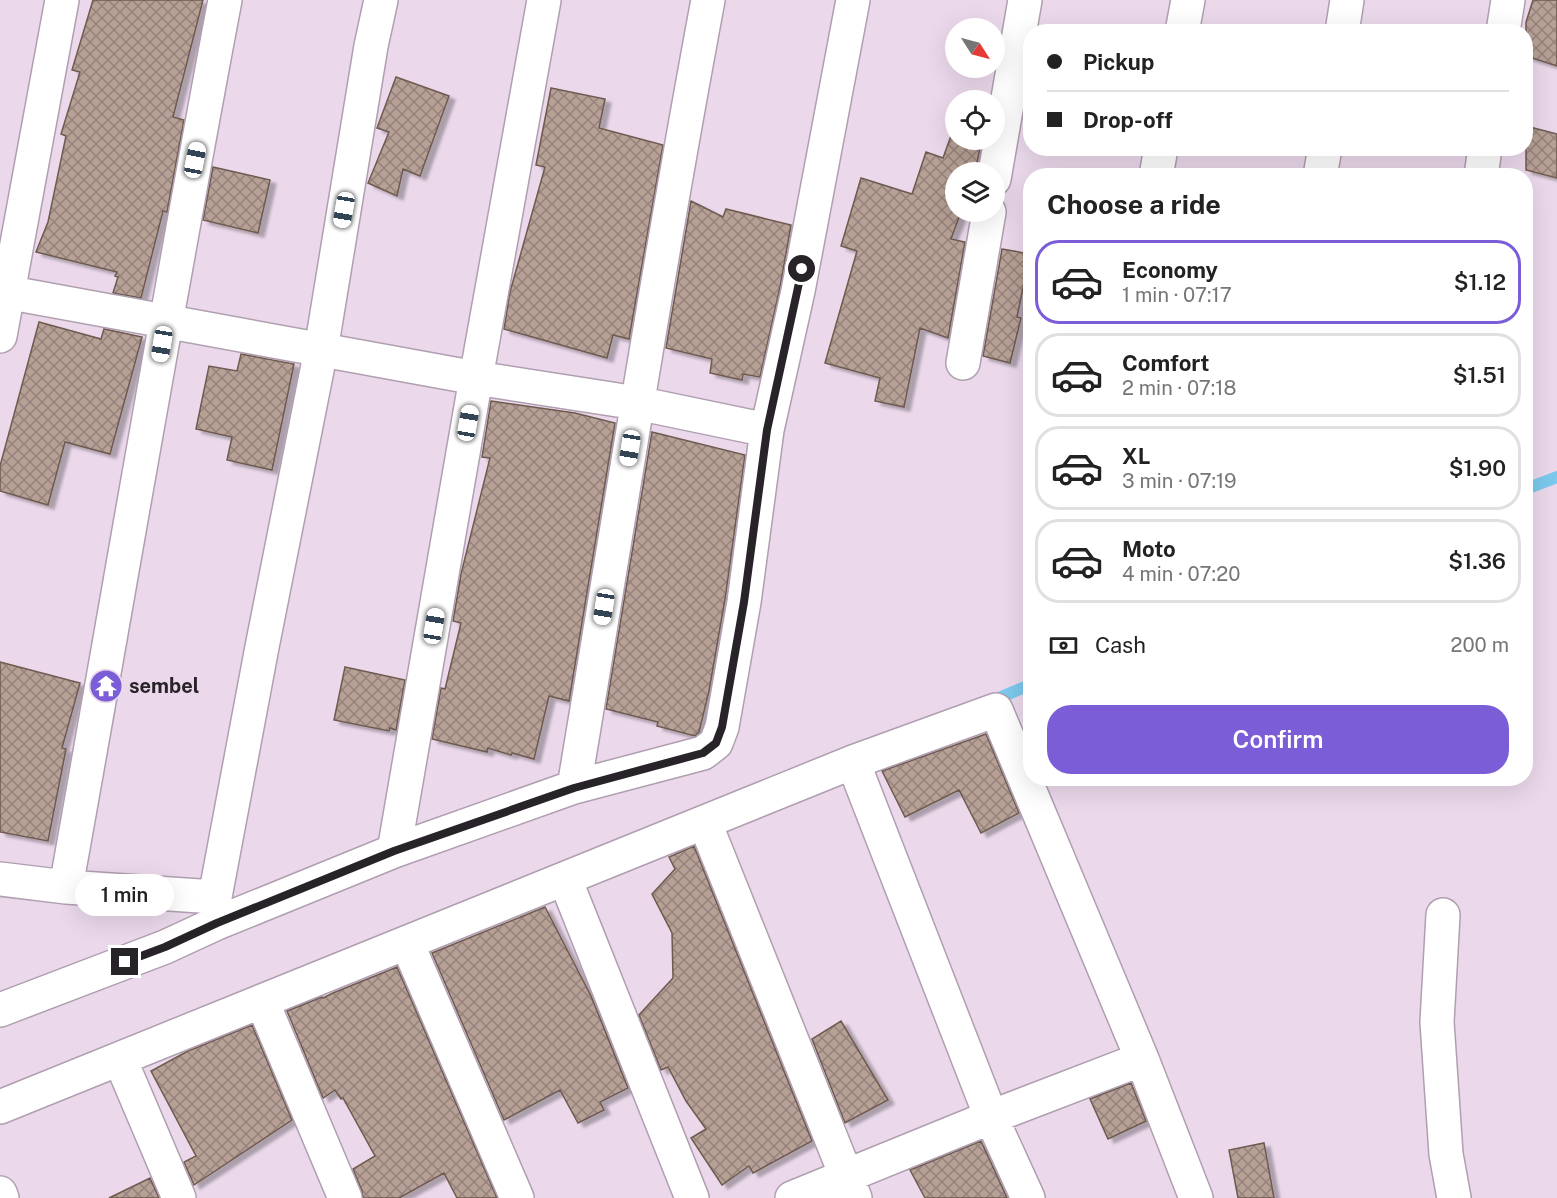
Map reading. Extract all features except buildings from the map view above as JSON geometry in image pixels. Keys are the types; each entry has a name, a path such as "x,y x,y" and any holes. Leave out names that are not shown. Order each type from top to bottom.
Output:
{"street":[{"path":"0,336 4,292 62,0"},
{"path":"66,888 165,321 225,0"},
{"path":"216,910 262,647 321,350 371,46 381,0"},
{"path":"394,851 544,0"},
{"path":"574,788 708,0"},
{"path":"0,1010 165,947 216,910 574,788 703,753 716,743 722,727 744,602 767,430 798,291 853,0"},
{"path":"997,162 1025,0"},
{"path":"1184,24 1188,0"},
{"path":"1343,24 1347,0"},
{"path":"1504,24 1508,0"},
{"path":"963,363 987,222"},
{"path":"4,292 476,378 638,403 767,430"},
{"path":"0,1107 854,762 996,710 1023,775"},
{"path":"854,762 991,1117 1028,1198"},
{"path":"1028,786 1142,1059 1196,1198"},
{"path":"705,823 851,1187"},
{"path":"0,879 216,910"},
{"path":"565,879 693,1198"},
{"path":"1443,915 1437,1022 1446,1154 1454,1198"},
{"path":"407,943 517,1198"},
{"path":"262,1001 345,1198"},
{"path":"120,1059 179,1198"},
{"path":"792,1198 851,1187 991,1117 1142,1059"},
{"path":"0,1193 2,1198"}],"waterway":[{"path":"1533,486 1557,477"},
{"path":"989,702 1023,688"}],"place":[{"name":"sembel","path":"106,686"}],"route":[{"path":"125,962 394,851 574,788 703,753 716,743 722,727 744,602 767,430 802,269"}]}
